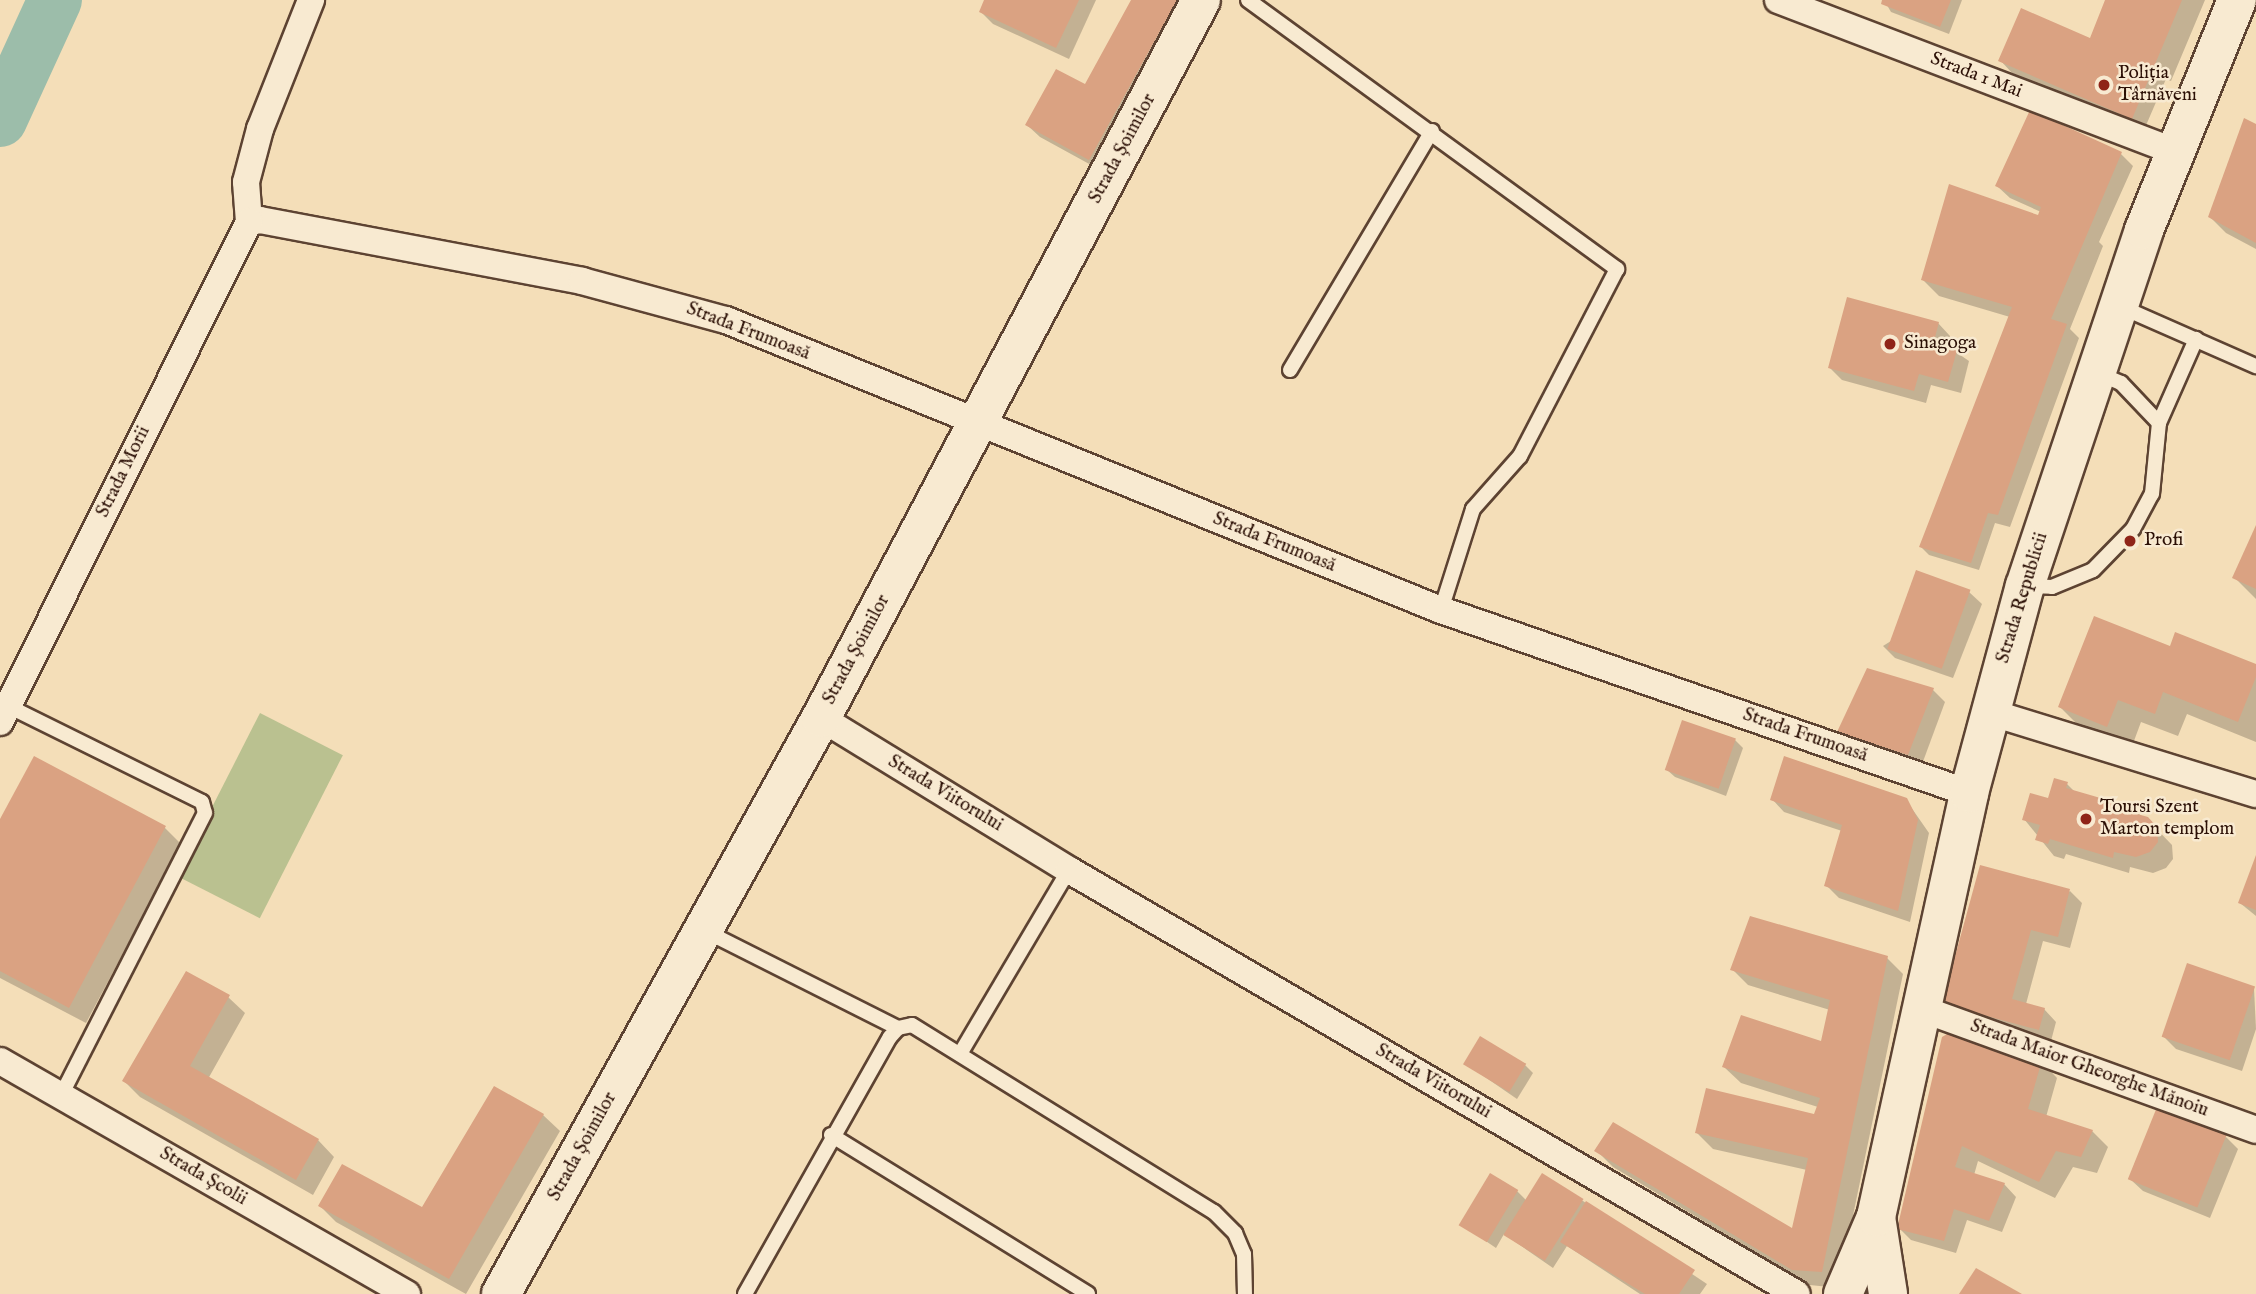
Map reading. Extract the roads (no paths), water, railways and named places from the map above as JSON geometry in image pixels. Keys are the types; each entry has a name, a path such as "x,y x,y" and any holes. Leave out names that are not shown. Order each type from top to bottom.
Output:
{"street":[{"path":"249,222 246,182 260,129 311,0"},
{"name":"Strada Șoimilor","path":"502,1294 821,718 979,425 1201,0"},
{"name":"Strada 1 Mai","path":"1778,0 2174,151"},
{"name":"Strada Republicii","path":"1843,1294 1877,1217 1969,793 2025,586 2095,373 2174,151 2237,0"},
{"name":"Strada Frumoasă","path":"249,222 260,220 649,297 726,320 979,425 1441,610 1969,793"},
{"name":"Strada Morii","path":"4,714 249,222"},
{"path":"1989,712 2256,794"},
{"name":"Strada Viitorului","path":"821,718 1069,870 1797,1294"},
{"name":"Strada Maior Gheorghe Mănoiu","path":"1922,1009 2256,1130"},
{"name":"Strada Școlii","path":"0,1061 407,1294"},
{"name":"Strada Republicii","path":"1877,1217 1888,1294"}],"lane":[{"path":"1248,0 1432,131 1617,270 1520,456 1473,509 1441,610"},
{"path":"1290,370 1432,131"},
{"path":"2118,306 2256,366"},
{"path":"2025,586 2052,586 2093,570 2133,529 2152,494 2159,423 2196,339"},
{"path":"2095,373 2121,383 2159,423"},
{"path":"4,714 202,802 205,813 61,1096"},
{"path":"960,1054 1069,870"},
{"path":"703,930 898,1028"},
{"path":"745,1294 831,1135 898,1028 912,1024 1214,1212 1235,1233 1244,1254 1245,1294"},
{"path":"831,1135 1088,1294"}],"waterway":[{"path":"0,120 55,0"}],"place":[{"name":"Poliția Târnăveni","path":"2104,85"},
{"name":"Sinagoga","path":"1890,344"},
{"name":"Profi","path":"2130,541"},
{"name":"Toursi Szent Marton templom","path":"2086,819"}]}
